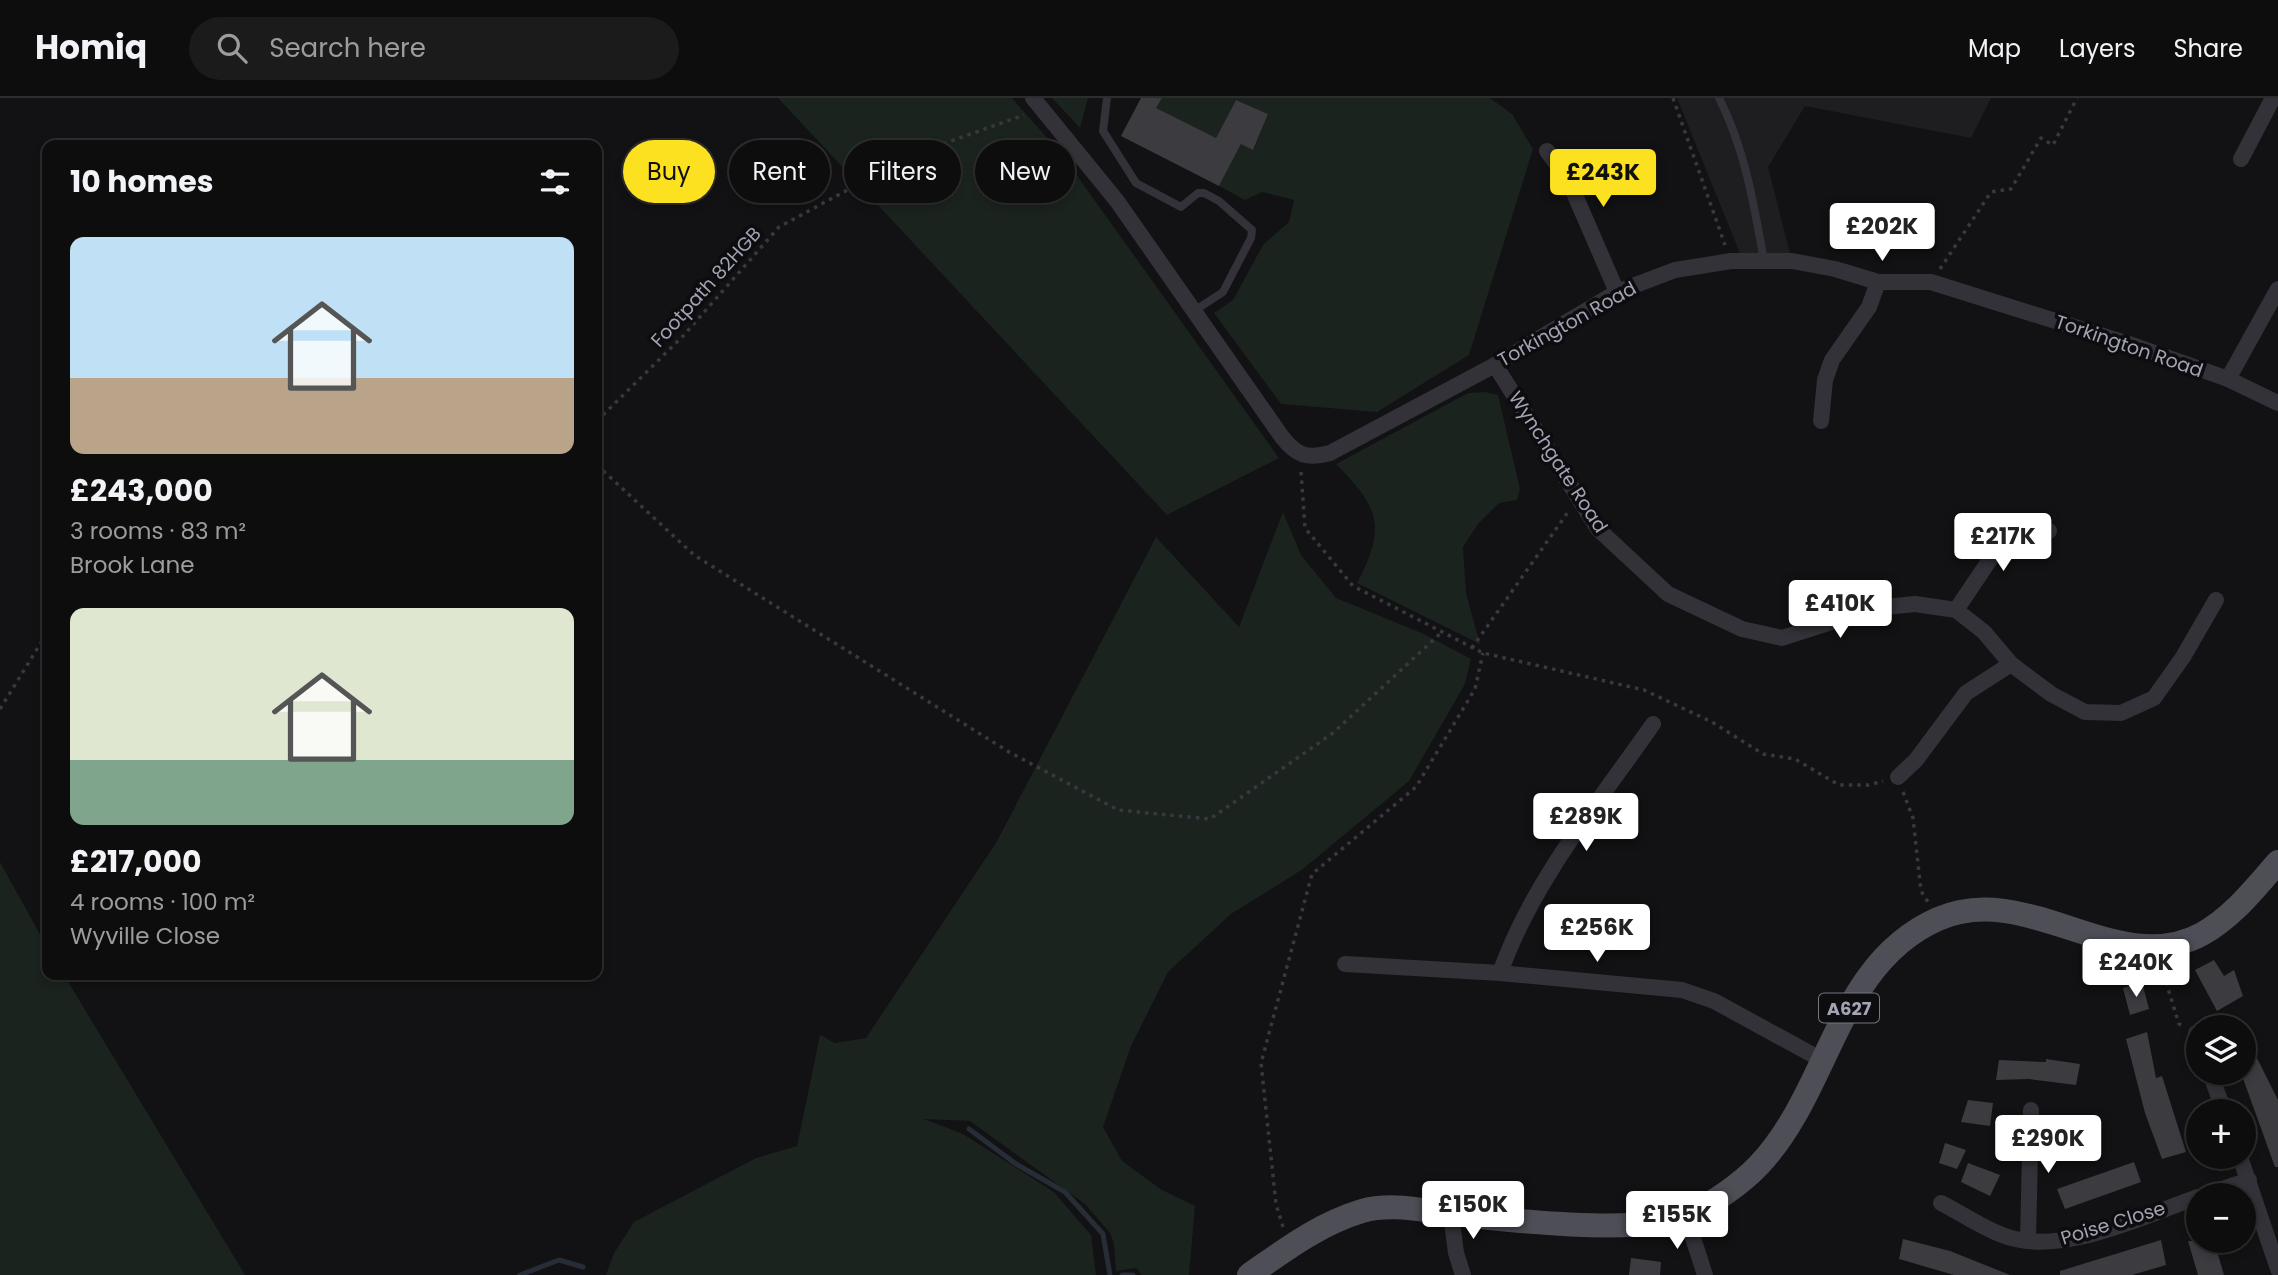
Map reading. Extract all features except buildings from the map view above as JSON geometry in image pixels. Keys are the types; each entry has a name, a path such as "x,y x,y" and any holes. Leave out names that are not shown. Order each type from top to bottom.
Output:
{"main road":[{"name":"A627","path":"1250,1275 1290,1245 1321,1227 1364,1210 1406,1207 1451,1214 1587,1226 1686,1216 1727,1191 1759,1165 1805,1096 1867,978 1899,944 1939,919 1962,911 2002,909 2036,916 2095,936 2155,947 2180,944 2204,934 2236,909 2278,862"}],"street":[{"path":"2241,159 2273,98"},
{"path":"1038,103 1117,201 1282,437 1300,456"},
{"path":"1547,151 1569,178 1617,292"},
{"path":"1569,178 1594,159"},
{"name":"Torkington Road","path":"1300,456 1314,457 1330,453 1495,365 1617,292 1675,270 1731,261 1792,261 1835,269 1878,282 1931,282 2135,346 2228,379 2278,402"},
{"path":"1821,421 1825,380 1832,360 1869,307 1878,282"},
{"path":"2228,379 2278,289"},
{"name":"Wynchgate Road","path":"1495,365 1598,529 1668,594 1742,629 1782,638 1877,608 1915,604 1956,610 1984,632 2011,664 2051,694 2085,712 2121,713 2154,698 2183,657 2216,600"},
{"path":"1956,610 1993,555 2022,535 2049,531"},
{"path":"1898,776 1916,760 1966,693 2011,664"},
{"path":"1500,973 1510,944 1535,898 1653,724"},
{"path":"1345,964 1500,973 1682,990 1714,1001 1822,1060"},
{"path":"2028,1240 2031,1110"},
{"path":"2245,1169 2274,1242 2278,1269"},
{"path":"2240,1183 2249,1180"},
{"name":"Poise Close","path":"1941,1203 2004,1236 2028,1240 2068,1240 2186,1201"},
{"path":"1451,1214 1455,1253 1463,1275"},
{"path":"1686,1216 1705,1275"}],"lane":[{"path":"1107,98 1103,131 1138,185 1181,207 1198,193 1204,193 1230,209 1252,230 1251,238 1223,292 1194,312"},
{"path":"1718,98 1732,126 1751,188 1764,261"}],"path":[{"path":"1673,98 1731,261"},
{"path":"1931,282 1991,192 2011,189 2041,138 2053,145 2077,98"},
{"name":"Footpath 82HGB","path":"602,416 684,335 779,227 864,181 1038,103"},
{"path":"1300,456 1306,528 1353,586 1483,653 1644,690 1712,722 1763,754 1795,759 1839,785 1870,785 1898,776 1913,818 1921,891 1939,919"},
{"path":"602,470 694,555 1009,752 1118,810 1210,819 1333,733 1442,632"},
{"path":"1472,648 1578,498"},
{"path":"0,709 42,641"},
{"path":"1290,1245 1276,1204 1261,1063 1312,874 1416,787 1475,689 1483,653"},
{"path":"2155,947 2179,1024 2186,1029"}],"shaded area":[{"path":"778,98 1012,98 1049,140 975,140 975,203 1075,203 1075,173 1279,458 1167,515 876,203 961,203 961,140 844,140 844,169 830,154 830,140 817,140"},
{"path":"1052,98 1088,98 1080,128"},
{"path":"1162,98 1490,98 1512,114 1533,149 1469,355 1377,412 1281,404 1214,313 1233,300 1263,245 1289,222 1294,200 1262,192 1245,200 1219,186 1241,144 1254,149 1268,114 1236,100 1216,138 1156,108"},
{"path":"1677,98 1991,98 1971,138 1805,106 1768,167 1792,261 1743,261"},
{"path":"1485,392 1498,395 1520,489 1517,500 1499,503 1478,524 1463,547 1466,593 1480,644 1357,583 1372,547 1374,519 1362,493 1336,464 1468,393"},
{"path":"1283,512 1301,555 1336,598 1424,634 1471,659 1465,684 1409,781 1303,869 1231,914 1168,972 1131,1046 1103,1127 1122,1161 1162,1190 1195,1206 1189,1275 1142,1275 1136,1268 1116,1271 1114,1244 1110,1233 1085,1204 970,1121 924,1119 963,1134 1054,1192 1091,1235 1096,1275 606,1275 614,1253 634,1222 756,1158 797,1146 820,1035 835,1043 866,1038 996,843 1156,537 1239,627"},
{"path":"0,862 42,938 42,980 67,980 245,1275 0,1275"}],"waterway":[{"path":"969,1129 1016,1164 1065,1192 1103,1234 1110,1275"},
{"path":"520,1275 559,1260 583,1267"},
{"path":"1122,1275 1133,1275"}]}
